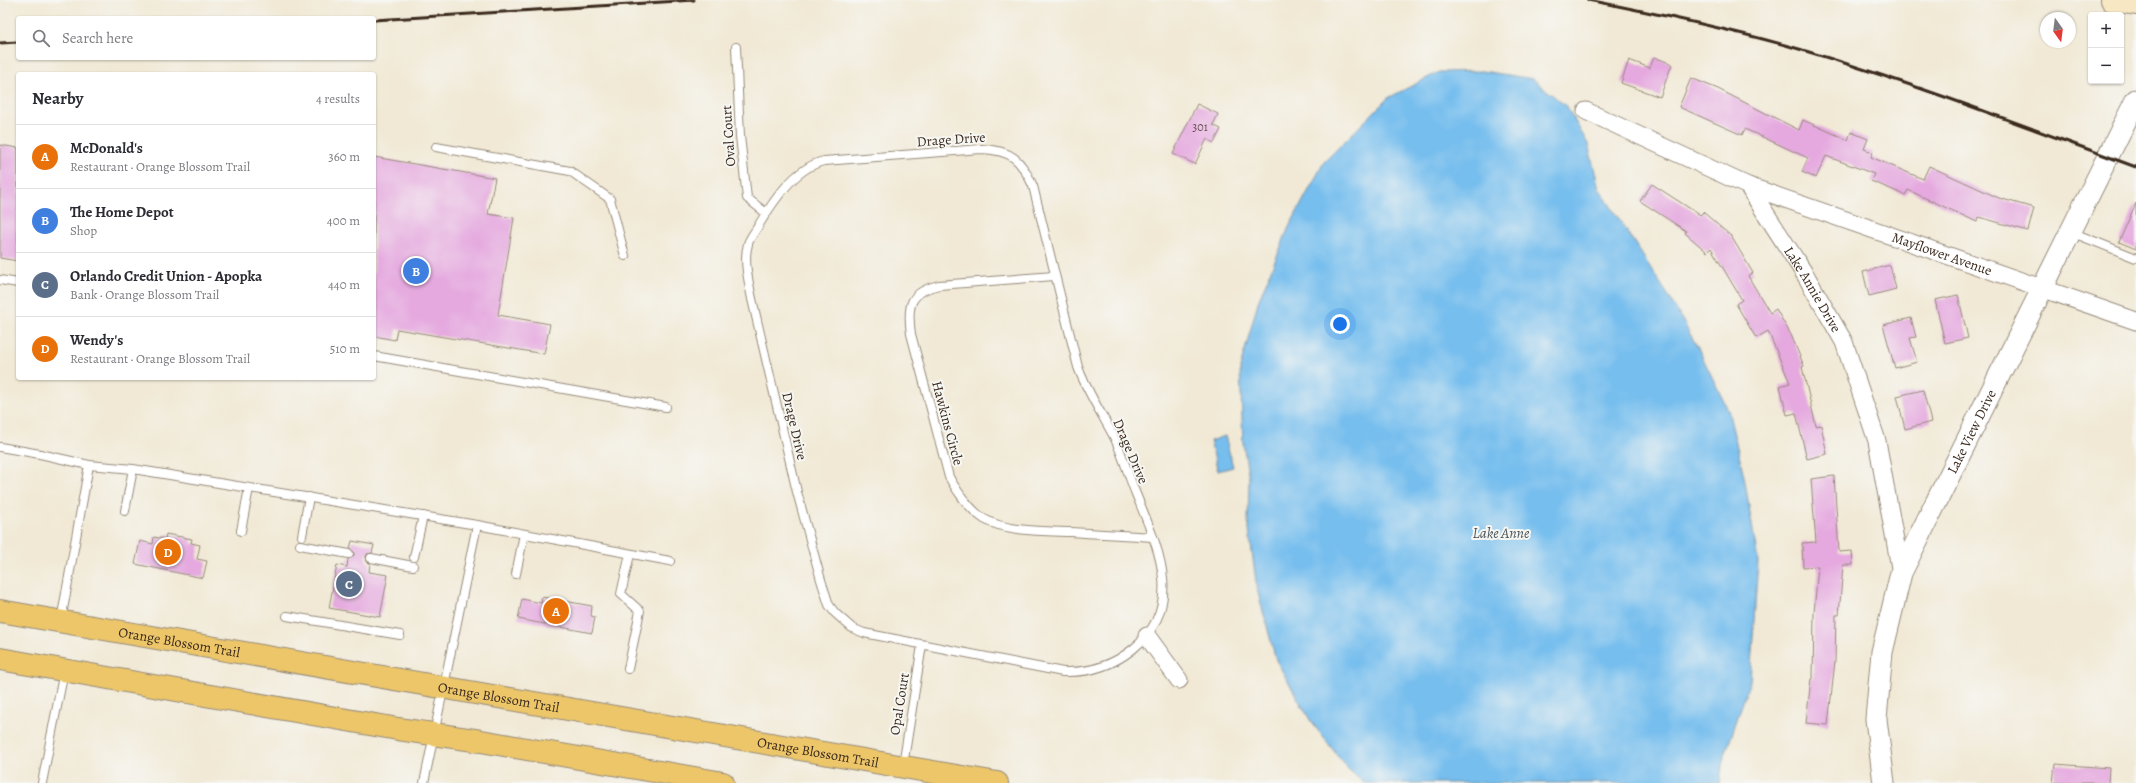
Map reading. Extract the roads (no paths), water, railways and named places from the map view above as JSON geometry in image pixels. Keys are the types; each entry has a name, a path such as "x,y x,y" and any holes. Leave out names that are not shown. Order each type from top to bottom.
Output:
{"main road":[{"path":"2112,0 2136,4"},
{"name":"Orange Blossom Trail","path":"0,611 997,783"},
{"path":"0,659 723,783"}],"street":[{"name":"Lake View Drive","path":"1884,783 1877,712 1882,652 1901,573 2136,100"},
{"path":"1586,111 1748,186"},
{"name":"Mayflower Avenue","path":"1748,186 2136,321"},
{"name":"Lake Annie Drive","path":"1748,186 1806,276 1844,342 1877,441 1901,573"},
{"path":"1147,636 1179,680"}],"lane":[{"name":"Oval Court","path":"736,47 740,136 747,198 766,213"},
{"path":"436,147 570,171 610,199 625,256"},
{"name":"Drage Drive","path":"981,149 999,150 1017,161 1028,175 1038,205 1054,276 1081,376 1115,438 1153,537 1162,565 1164,585 1163,601 1158,616 1147,636 1137,646 1116,661 1094,670 1077,673 1063,672 864,633 842,622 829,605 797,492 747,272 748,244 766,213 793,180 818,162 981,149"},
{"path":"2071,232 2136,258"},
{"name":"Hawkins Circle","path":"1054,276 939,285 922,291 913,299 909,316 911,334 950,477 957,492 975,512 985,519 1001,526 1029,530 1153,537"},
{"path":"0,280 16,283"},
{"path":"376,356 666,407"},
{"path":"0,447 89,465 133,469 477,525 670,561"},
{"path":"61,622 89,465"},
{"path":"126,510 133,469"},
{"path":"241,531 249,488"},
{"path":"302,536 309,497"},
{"path":"414,557 423,516"},
{"path":"424,783 445,688 477,525"},
{"path":"516,574 524,534"},
{"path":"300,545 349,554"},
{"path":"628,669 640,611 621,594 630,554"},
{"path":"371,558 413,566"},
{"path":"287,616 400,636"},
{"name":"Opal Court","path":"902,766 922,645"},
{"path":"42,783 64,670"}],"water":[{"name":"Lake Anne","path":"1482,71 1533,79 1567,107 1588,144 1599,188 1668,295 1699,350 1728,410 1744,476 1758,561 1750,681 1722,764 1720,783 1364,783 1348,769 1310,720 1276,660 1257,589 1248,522 1249,479 1243,443 1240,368 1258,302 1289,227 1324,162 1388,98 1439,72"},
{"path":"1225,436 1233,467 1218,471 1210,441"}],"railway":[{"path":"376,20 694,0"},
{"path":"1588,0 1694,22 1799,49 1842,62 1926,90 2136,167"},
{"path":"0,43 16,42"}],"place":[{"name":"The Home Depot","path":"416,271"},
{"name":"Wendy's","path":"168,552"},
{"name":"Orlando Credit Union - Apopka","path":"349,584"},
{"name":"McDonald's","path":"556,611"}]}
